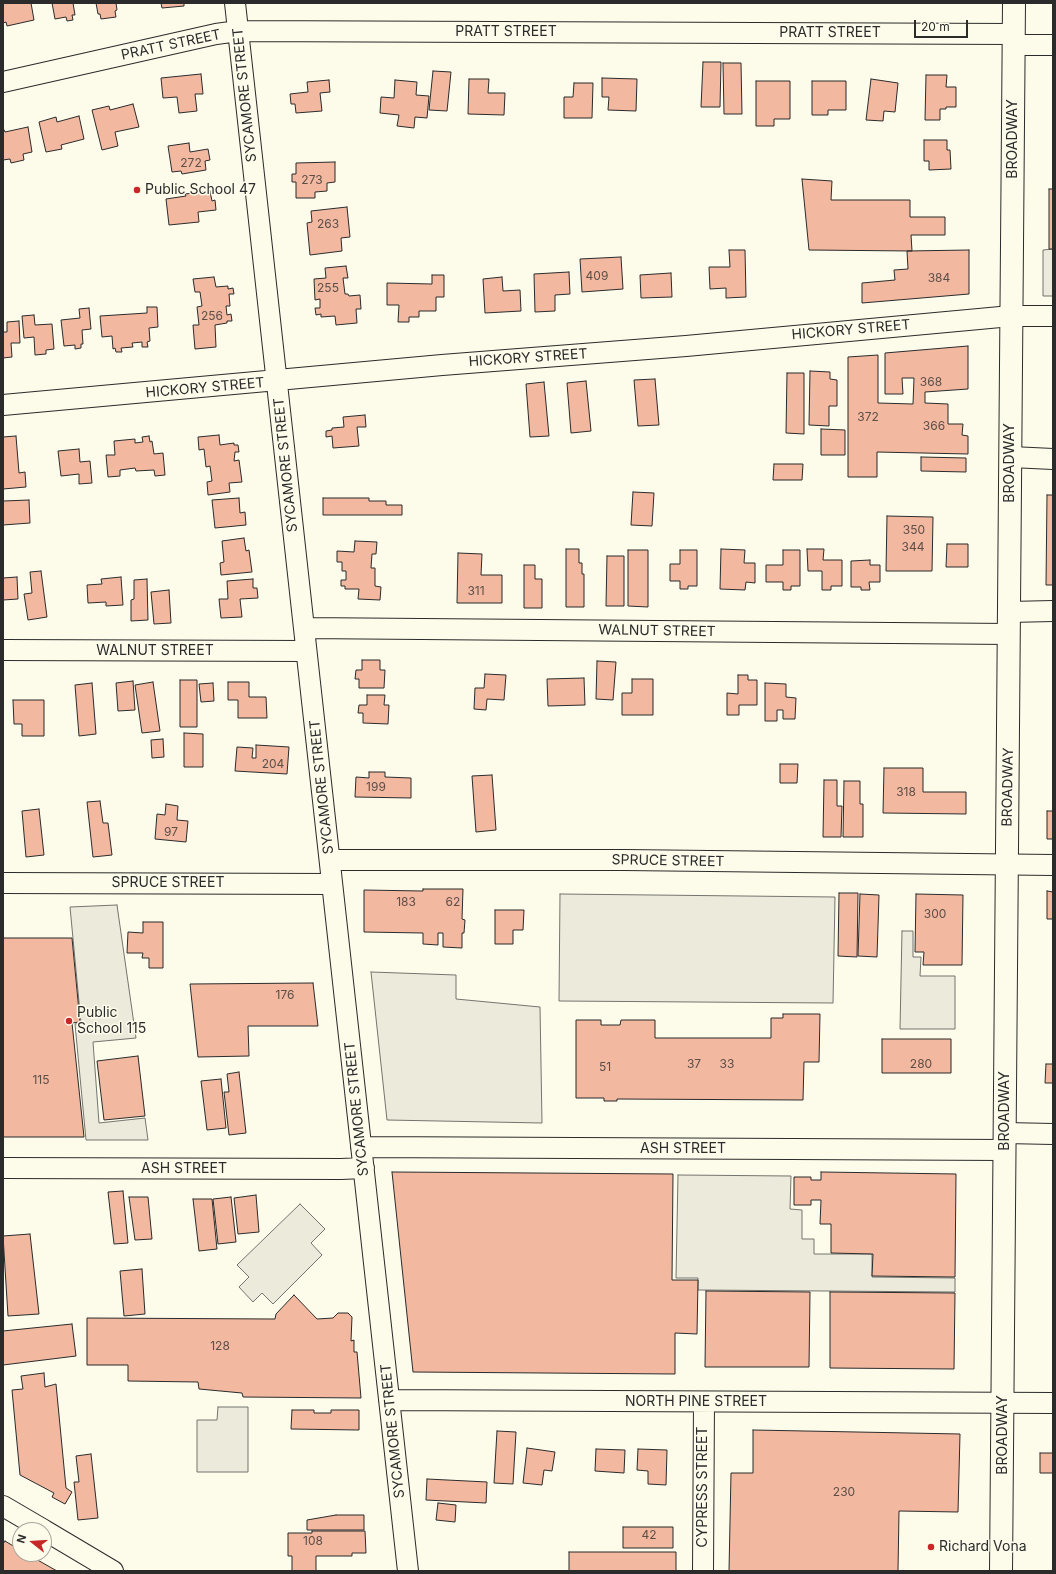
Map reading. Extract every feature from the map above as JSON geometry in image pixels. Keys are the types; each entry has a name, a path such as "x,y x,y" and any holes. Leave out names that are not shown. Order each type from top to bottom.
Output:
{"main road":[{"name":"BROADWAY","path":"1001,1571 1014,3"}],"street":[{"name":"SYCAMORE STREET","path":"235,3 408,1571"},
{"name":"PRATT STREET","path":"3,82 216,34 238,32 1014,39 1053,45"},
{"name":"HICKORY STREET","path":"3,405 450,364 686,346 1011,316 1053,316"},
{"path":"1011,457 1053,458"},
{"path":"1010,612 1053,611"},
{"name":"WALNUT STREET","path":"304,628 1009,634"},
{"name":"WALNUT STREET","path":"3,650 306,651"},
{"name":"SPRUCE STREET","path":"330,860 624,860 1053,865"},
{"name":"SPRUCE STREET","path":"3,883 332,884"},
{"name":"ASH STREET","path":"361,1147 1005,1142 1053,1134"},
{"name":"ASH STREET","path":"3,1168 364,1168"},
{"name":"NORTH PINE STREET","path":"389,1400 1053,1403"},
{"name":"CYPRESS STREET","path":"703,1571 704,1402"},
{"path":"3,1506 30,1522"},
{"path":"52,1535 113,1571"}],"shaded area":[{"path":"1053,249 1053,296 1043,296 1043,250"},
{"path":"560,894 835,897 833,1003 559,1001"},
{"path":"117,905 136,1038 93,1042 99,1123 145,1118 148,1140 86,1140 75,1024 81,1023 70,907"},
{"path":"902,931 913,931 913,957 921,957 920,976 955,976 955,1029 900,1029"},
{"path":"371,972 456,975 456,999 540,1007 542,1123 387,1120"},
{"path":"678,1175 791,1176 790,1209 802,1210 802,1239 814,1239 814,1254 872,1254 872,1277 955,1278 955,1292 698,1290 698,1278 676,1278"},
{"path":"300,1204 325,1229 311,1243 322,1255 273,1304 262,1293 253,1302 239,1287 249,1277 237,1265"},
{"path":"218,1407 248,1407 248,1472 197,1472 197,1420 217,1420"}],"building":[{"path":"3,3 31,3 34,20 7,26 6,22 3,23"},
{"path":"52,3 73,3 75,15 72,15 73,20 67,21 66,17 55,19"},
{"path":"96,3 116,3 116,17 101,19 100,14 98,14"},
{"path":"161,3 184,3 184,6 162,8"},
{"path":"703,62 721,62 720,107 701,107"},
{"path":"723,63 741,63 742,114 724,114"},
{"path":"433,71 451,72 447,111 429,110"},
{"path":"201,74 203,94 195,94 197,111 179,113 177,97 163,98 161,78"},
{"path":"926,75 947,75 946,87 956,87 956,107 946,107 946,109 940,109 940,120 925,120"},
{"path":"602,78 637,79 636,111 608,110 609,97 602,97"},
{"path":"469,79 489,79 488,93 505,93 504,115 468,114"},
{"path":"871,79 898,83 895,112 884,111 883,121 866,120"},
{"path":"329,80 330,92 320,93 322,111 296,113 295,104 291,104 290,94 308,92 307,82"},
{"path":"395,80 417,82 416,95 429,96 427,118 415,117 414,128 397,126 399,115 380,113 381,97 394,98"},
{"path":"756,81 790,81 790,119 774,119 774,126 756,126"},
{"path":"812,81 846,81 846,110 828,110 828,115 812,115"},
{"path":"574,83 593,83 592,118 564,118 564,97 573,97"},
{"path":"133,104 139,127 115,132 118,146 102,150 92,110 109,106 110,110"},
{"path":"79,116 84,139 61,145 62,149 46,152 39,122 56,117 57,122"},
{"path":"28,127 32,152 23,154 24,160 11,163 10,159 3,160 3,128 5,132"},
{"path":"924,140 947,140 947,150 950,150 951,169 929,170 929,161 924,161"},
{"path":"189,143 190,152 208,149 210,160 205,161 206,170 182,174 181,171 172,172 168,146"},
{"path":"335,162 335,182 327,183 327,191 315,192 315,198 296,198 296,182 292,182 292,174 296,174 296,163"},
{"path":"802,179 832,181 831,200 910,200 910,217 945,217 945,235 911,235 912,251 809,250"},
{"path":"1049,189 1053,189 1053,249 1049,249"},
{"path":"210,191 212,201 215,200 216,210 198,212 199,222 169,225 166,199 186,196 185,194"},
{"path":"347,207 350,237 341,238 342,251 310,255 307,223 312,222 311,211"},
{"path":"729,250 745,250 746,297 726,298 726,288 710,289 709,267 730,267"},
{"path":"969,250 969,294 862,303 862,283 895,280 894,270 908,269 907,251"},
{"path":"621,257 623,289 582,292 580,259"},
{"path":"346,266 348,278 343,278 345,294 348,294 349,296 360,295 361,309 356,309 357,323 336,325 335,316 321,317 321,314 316,315 315,308 320,308 320,299 315,300 314,279 326,278 325,268"},
{"path":"569,272 570,294 555,295 555,311 535,312 534,274"},
{"path":"671,273 672,297 641,298 640,275"},
{"path":"432,275 444,275 444,297 436,297 436,311 419,311 419,317 409,317 409,322 398,322 399,305 387,305 387,283 432,284"},
{"path":"214,277 216,287 228,286 228,289 233,288 234,294 229,294 230,306 226,306 227,315 231,314 232,321 215,325 216,347 195,349 193,325 199,325 197,307 202,306 200,292 195,292 193,279"},
{"path":"502,277 503,291 520,290 521,311 485,313 483,279"},
{"path":"147,307 157,307 158,327 149,328 150,341 147,342 148,347 142,347 142,342 132,343 133,347 121,348 122,352 116,352 115,348 113,349 112,336 102,337 100,316 147,313"},
{"path":"89,308 91,329 82,330 83,344 81,344 81,348 75,349 75,345 64,346 61,320 80,318 79,309"},
{"path":"34,315 35,325 52,324 54,349 46,350 46,354 35,355 34,337 24,338 22,316"},
{"path":"19,321 20,343 11,343 12,357 3,358 3,332 7,332 7,322"},
{"path":"968,346 968,389 925,392 925,403 948,404 948,424 963,424 962,435 968,436 968,454 877,452 877,477 848,477 848,357 878,355 878,403 913,404 914,378 902,378 903,394 885,394 885,353"},
{"path":"810,371 830,372 830,379 837,380 837,406 829,406 829,426 809,425"},
{"path":"787,373 804,373 804,434 786,433"},
{"path":"655,379 659,425 638,426 634,380"},
{"path":"586,381 591,431 571,433 567,383"},
{"path":"544,382 549,436 530,437 526,384"},
{"path":"365,415 366,427 357,427 359,446 333,448 332,436 326,437 326,431 332,430 332,428 344,427 343,417"},
{"path":"821,429 845,430 845,455 821,455"},
{"path":"219,435 220,445 234,443 234,445 238,445 239,452 235,452 234,461 239,460 242,482 229,483 230,492 208,495 207,482 212,481 210,466 206,467 204,449 199,450 198,437"},
{"path":"16,436 19,473 25,472 26,487 3,489 3,437"},
{"path":"149,436 150,442 152,441 154,454 163,453 165,475 155,476 154,470 136,471 135,468 120,470 120,476 108,477 106,455 115,455 114,441 135,439 135,443 143,442 142,437"},
{"path":"79,449 80,462 90,461 92,483 79,484 79,474 61,476 58,451"},
{"path":"921,457 966,458 966,472 921,471"},
{"path":"774,464 803,464 802,480 773,480"},
{"path":"633,492 654,493 652,526 631,525"},
{"path":"1047,495 1053,495 1053,585 1046,585"},
{"path":"239,498 240,513 245,512 246,525 215,528 212,500"},
{"path":"323,498 369,498 369,501 386,501 386,505 402,505 402,515 323,515"},
{"path":"29,500 30,523 3,525 3,501"},
{"path":"887,516 933,517 932,571 886,571"},
{"path":"244,538 246,551 249,550 252,572 221,575 220,563 224,562 222,541"},
{"path":"355,541 377,542 376,554 372,554 371,568 375,568 375,586 381,587 380,600 358,599 359,589 345,589 345,586 341,586 341,580 346,580 346,571 342,571 342,562 337,562 337,551 354,552"},
{"path":"947,544 968,544 968,567 946,567"},
{"path":"566,549 579,549 579,563 582,563 582,574 584,574 584,607 566,607"},
{"path":"721,549 745,550 744,563 755,563 755,583 746,582 745,590 720,589"},
{"path":"807,549 824,549 823,560 842,560 842,586 831,586 831,590 822,590 822,571 808,571"},
{"path":"628,550 648,550 648,607 628,606"},
{"path":"680,550 697,550 697,586 688,586 688,589 680,589 680,581 670,581 670,564 680,564"},
{"path":"783,550 800,550 800,586 791,586 791,590 783,590 783,582 766,582 766,565 783,565"},
{"path":"458,553 482,554 481,575 502,575 502,603 457,603"},
{"path":"607,556 624,556 624,606 606,606"},
{"path":"870,560 870,565 880,565 880,582 869,582 870,590 861,590 861,587 851,587 851,561"},
{"path":"524,565 535,565 535,579 542,579 542,608 524,608"},
{"path":"41,571 47,617 28,620 24,594 32,593 30,572"},
{"path":"17,577 18,599 3,600 3,578"},
{"path":"121,577 123,605 106,606 106,602 88,603 87,585 102,584 101,579"},
{"path":"147,579 148,620 131,621 131,600 134,599 134,580"},
{"path":"253,579 253,588 257,588 258,598 240,599 242,617 221,618 219,599 228,599 227,581"},
{"path":"169,590 171,623 154,624 151,592"},
{"path":"362,660 380,660 380,670 385,670 384,688 359,688 359,679 355,679 356,670 362,670"},
{"path":"597,661 616,662 613,700 596,699"},
{"path":"485,674 506,675 504,700 487,699 486,710 474,709 475,688 484,688"},
{"path":"738,675 748,675 748,680 757,680 757,705 739,705 739,715 727,715 727,693 738,694"},
{"path":"584,678 585,705 548,706 547,679"},
{"path":"632,679 653,679 653,715 622,715 622,693 632,693"},
{"path":"180,680 197,680 197,727 180,727"},
{"path":"133,681 135,710 118,711 116,683"},
{"path":"153,682 160,731 142,733 135,685"},
{"path":"228,682 249,682 249,697 266,697 267,718 238,718 238,700 228,700"},
{"path":"92,683 96,734 79,736 75,685"},
{"path":"213,683 214,701 201,702 199,684"},
{"path":"765,683 786,684 786,697 796,698 795,719 783,719 783,710 777,710 777,721 765,721"},
{"path":"367,695 385,695 384,705 389,705 388,724 363,723 363,713 358,713 359,705 367,705"},
{"path":"13,700 44,700 44,736 22,736 22,724 14,724"},
{"path":"184,733 203,734 203,767 184,767"},
{"path":"163,739 164,757 152,758 151,740"},
{"path":"256,745 289,747 287,774 235,771 237,747 253,748 252,758 256,758"},
{"path":"780,764 798,764 797,783 780,783"},
{"path":"884,768 923,768 923,792 966,792 966,814 883,813"},
{"path":"369,772 385,772 385,777 411,778 411,798 355,797 356,777 369,778"},
{"path":"492,775 496,830 476,832 472,776"},
{"path":"824,780 837,780 837,806 842,806 841,837 823,837"},
{"path":"844,781 860,781 860,804 863,804 863,837 843,837"},
{"path":"100,801 103,823 108,823 112,855 93,857 87,802"},
{"path":"166,804 178,806 177,820 188,821 186,842 155,839 157,814 165,815"},
{"path":"39,809 44,855 26,857 22,811"},
{"path":"1047,811 1053,811 1053,839 1047,839"},
{"path":"423,889 463,889 462,919 465,920 464,933 462,933 462,948 443,947 443,933 438,933 438,945 423,944 423,933 364,932 364,890 423,891"},
{"path":"1047,891 1053,892 1053,919 1047,919"},
{"path":"839,893 858,893 857,957 838,956"},
{"path":"860,894 879,895 877,957 858,956"},
{"path":"916,894 963,895 962,965 923,965 924,952 915,952"},
{"path":"495,910 524,910 523,930 513,930 513,944 495,944"},
{"path":"143,922 163,922 163,968 149,968 149,958 142,958 143,953 127,953 128,932 143,933"},
{"path":"3,938 72,938 80,1022 72,1023 84,1137 3,1137"},
{"path":"313,983 318,1026 248,1026 249,1056 198,1057 190,984"},
{"path":"783,1014 820,1014 819,1062 804,1062 803,1100 617,1099 617,1101 604,1101 604,1098 576,1098 576,1020 601,1020 601,1025 620,1025 621,1020 655,1020 655,1038 771,1038 771,1018 783,1018"},
{"path":"882,1039 951,1039 951,1073 882,1073"},
{"path":"138,1056 145,1116 104,1120 97,1061"},
{"path":"1046,1064 1053,1064 1053,1083 1045,1083"},
{"path":"239,1072 246,1133 229,1135 224,1092 229,1092 227,1074"},
{"path":"221,1079 226,1128 207,1130 201,1081"},
{"path":"392,1172 673,1174 672,1280 698,1280 697,1334 675,1333 675,1374 413,1372"},
{"path":"821,1172 956,1174 955,1277 872,1276 873,1254 831,1253 831,1224 820,1224 821,1200 811,1200 811,1205 794,1205 794,1177 811,1177 811,1180 821,1180"},
{"path":"123,1191 128,1243 114,1244 108,1192"},
{"path":"256,1195 259,1232 238,1234 234,1198"},
{"path":"129,1197 148,1197 152,1239 135,1240"},
{"path":"231,1197 236,1242 218,1244 213,1199"},
{"path":"193,1199 212,1199 217,1249 199,1251"},
{"path":"30,1234 39,1314 8,1316 3,1236"},
{"path":"142,1269 145,1314 124,1316 120,1271"},
{"path":"706,1291 810,1292 809,1367 705,1367"},
{"path":"830,1292 955,1293 954,1369 830,1368"},
{"path":"294,1295 317,1319 333,1318 338,1313 348,1313 352,1317 351,1341 354,1340 354,1352 357,1352 361,1398 243,1397 242,1393 199,1389 198,1382 128,1381 128,1365 87,1365 87,1318 275,1319 276,1314"},
{"path":"72,1324 76,1356 3,1365 3,1331"},
{"path":"44,1373 45,1387 56,1384 66,1488 72,1492 65,1504 52,1497 54,1493 20,1475 12,1390 23,1389 21,1376"},
{"path":"292,1410 314,1410 314,1413 331,1413 331,1410 359,1410 359,1430 291,1429"},
{"path":"753,1430 960,1434 958,1512 899,1511 898,1571 729,1571 731,1473 753,1473"},
{"path":"497,1431 516,1432 513,1484 494,1483"},
{"path":"527,1448 555,1452 552,1471 544,1470 542,1485 523,1483"},
{"path":"596,1449 625,1450 624,1473 595,1471"},
{"path":"638,1449 667,1450 666,1485 648,1484 648,1471 637,1470"},
{"path":"1040,1453 1053,1453 1053,1473 1040,1473"},
{"path":"91,1454 98,1518 78,1520 74,1482 79,1482 76,1456"},
{"path":"427,1479 487,1482 486,1503 426,1500"},
{"path":"438,1503 456,1505 455,1522 436,1520"},
{"path":"336,1515 364,1515 364,1530 307,1530 307,1520"},
{"path":"623,1527 673,1527 673,1548 623,1548"},
{"path":"312,1531 365,1531 366,1553 352,1553 352,1556 316,1556 316,1571 292,1571 292,1556 288,1556 288,1533 312,1533"},
{"path":"5,1541 12,1545 12,1562 41,1562 57,1571 3,1571 3,1544"},
{"path":"569,1552 676,1552 676,1571 569,1571"}],"place":[{"name":"Public School 47","path":"137,190"},
{"name":"Public School 115","path":"69,1021"},
{"name":"Richard Vona","path":"931,1547"}]}
